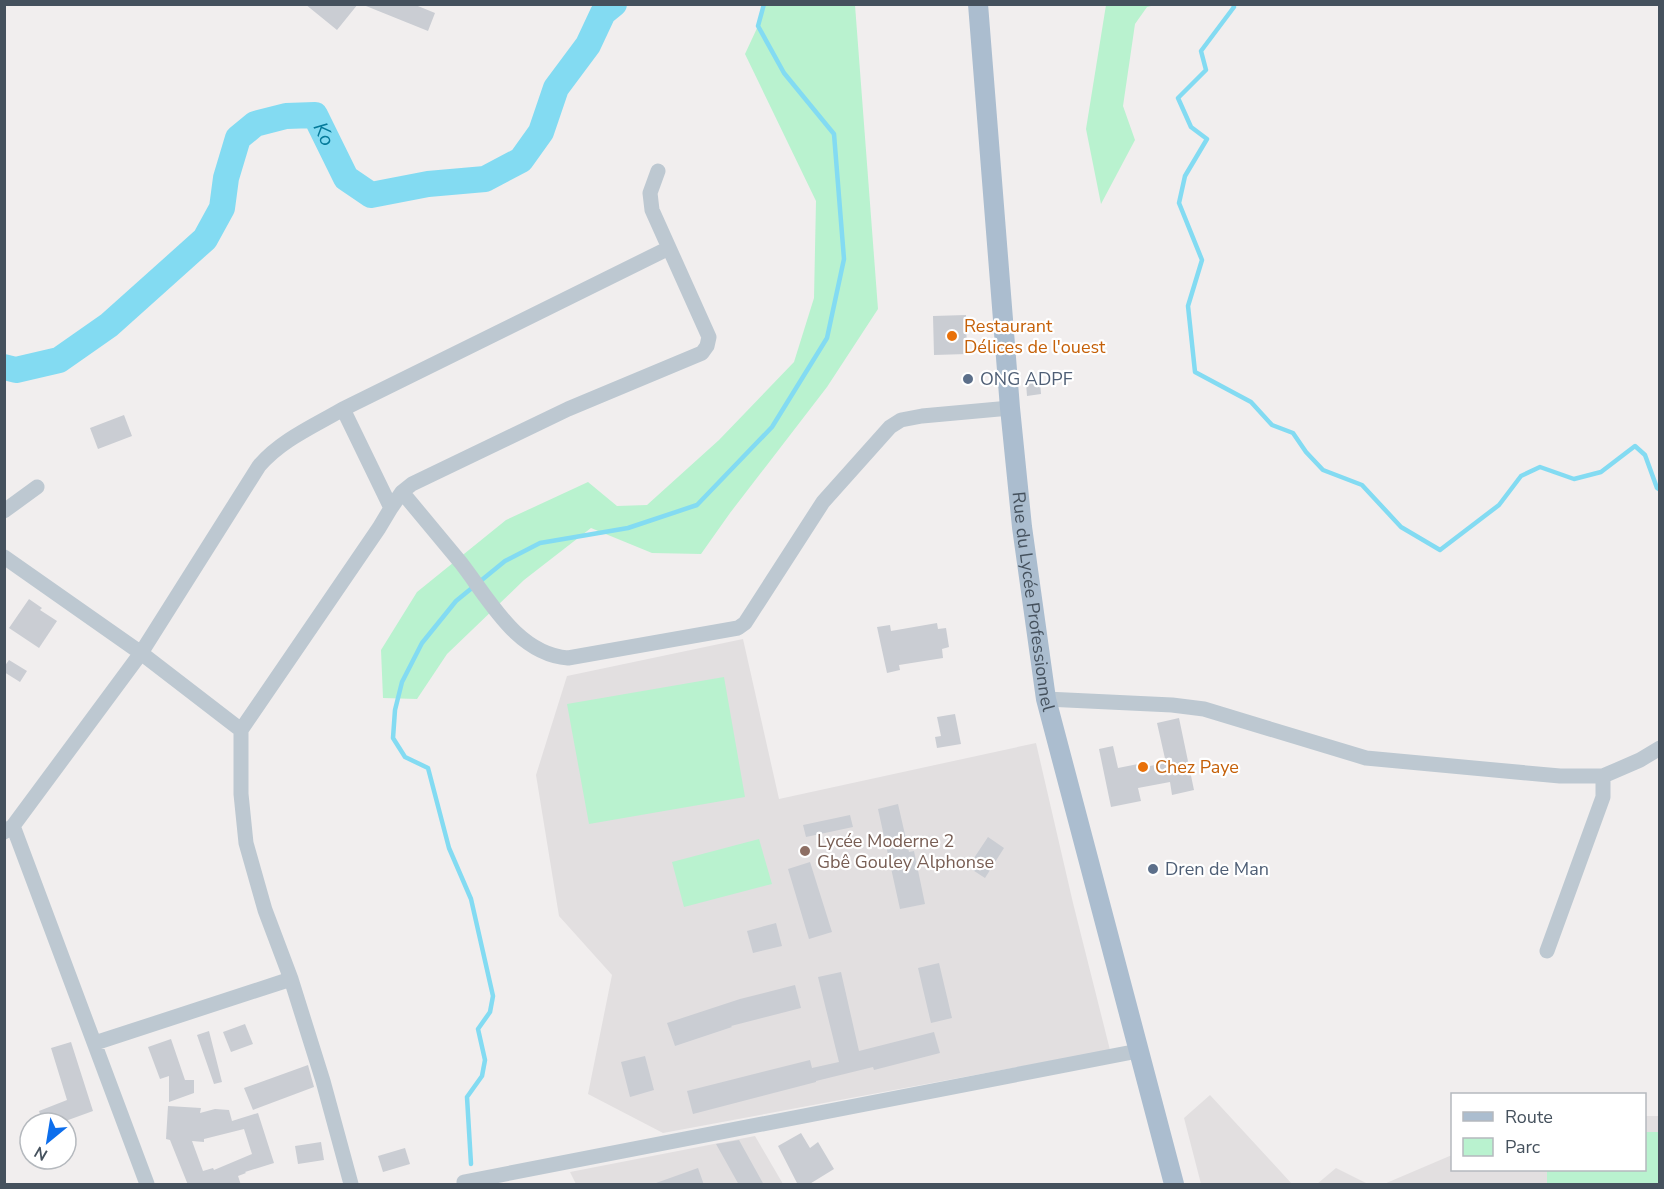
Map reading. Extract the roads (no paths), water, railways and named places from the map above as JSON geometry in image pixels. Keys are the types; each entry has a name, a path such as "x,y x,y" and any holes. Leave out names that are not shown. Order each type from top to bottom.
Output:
{"main road":[{"name":"Rue du Lycée Professionnel","path":"978,4 1010,408 1022,527 1046,699 1174,1185"}],"street":[{"path":"351,1185 323,1081 291,980 265,910 246,843 241,794 241,730 380,528 402,492 412,484 568,409 702,353 709,337 650,200 658,171"},
{"path":"147,1185 95,1043 9,829 141,653 259,466 269,454 302,432 343,410 669,248"},
{"path":"402,492 496,610 519,635 541,650 558,657 568,658 738,628 745,623 823,502 890,427 901,420 922,416 1010,408"},
{"path":"343,410 391,508"},
{"path":"4,512 37,487"},
{"path":"4,557 141,653 241,730"},
{"path":"1046,699 1172,705 1204,710 1366,758 1399,763 1560,776 1603,776 1640,760 1659,748"},
{"path":"1547,951 1603,797 1603,776"},
{"path":"95,1043 291,980"},
{"path":"464,1182 1138,1051"}],"waterway":[{"name":"Ko","path":"4,367 16,370 59,360 109,325 205,239 222,208 226,178 238,138 255,124 286,116 315,115 346,178 371,195 428,184 485,179 521,160 541,132 556,88 588,45 603,13 614,4"},
{"path":"471,1164 467,1097 482,1076 485,1060 478,1029 490,1012 493,996 471,899 449,848 428,768 405,757 393,738 395,710 402,682 422,643 456,601 505,561 540,543 628,528 697,505 772,427 827,338 844,259 834,134 784,73 758,26 764,4"},
{"path":"1233,4 1234,7 1201,51 1206,70 1178,98 1191,127 1207,139 1185,176 1179,203 1202,260 1188,306 1195,372 1251,402 1272,425 1293,433 1306,452 1323,470 1362,485 1401,527 1440,550 1499,505 1521,476 1540,467 1574,479 1601,472 1635,446 1645,455 1657,488 1660,490"}],"place":[{"name":"Restaurant Délices de l'ouest","path":"952,336"},
{"name":"ONG ADPF","path":"968,379"},
{"name":"Chez Paye","path":"1143,767"},
{"name":"Lycée Moderne 2 Gbê Gouley Alphonse","path":"805,851"},
{"name":"Dren de Man","path":"1153,869"}]}
